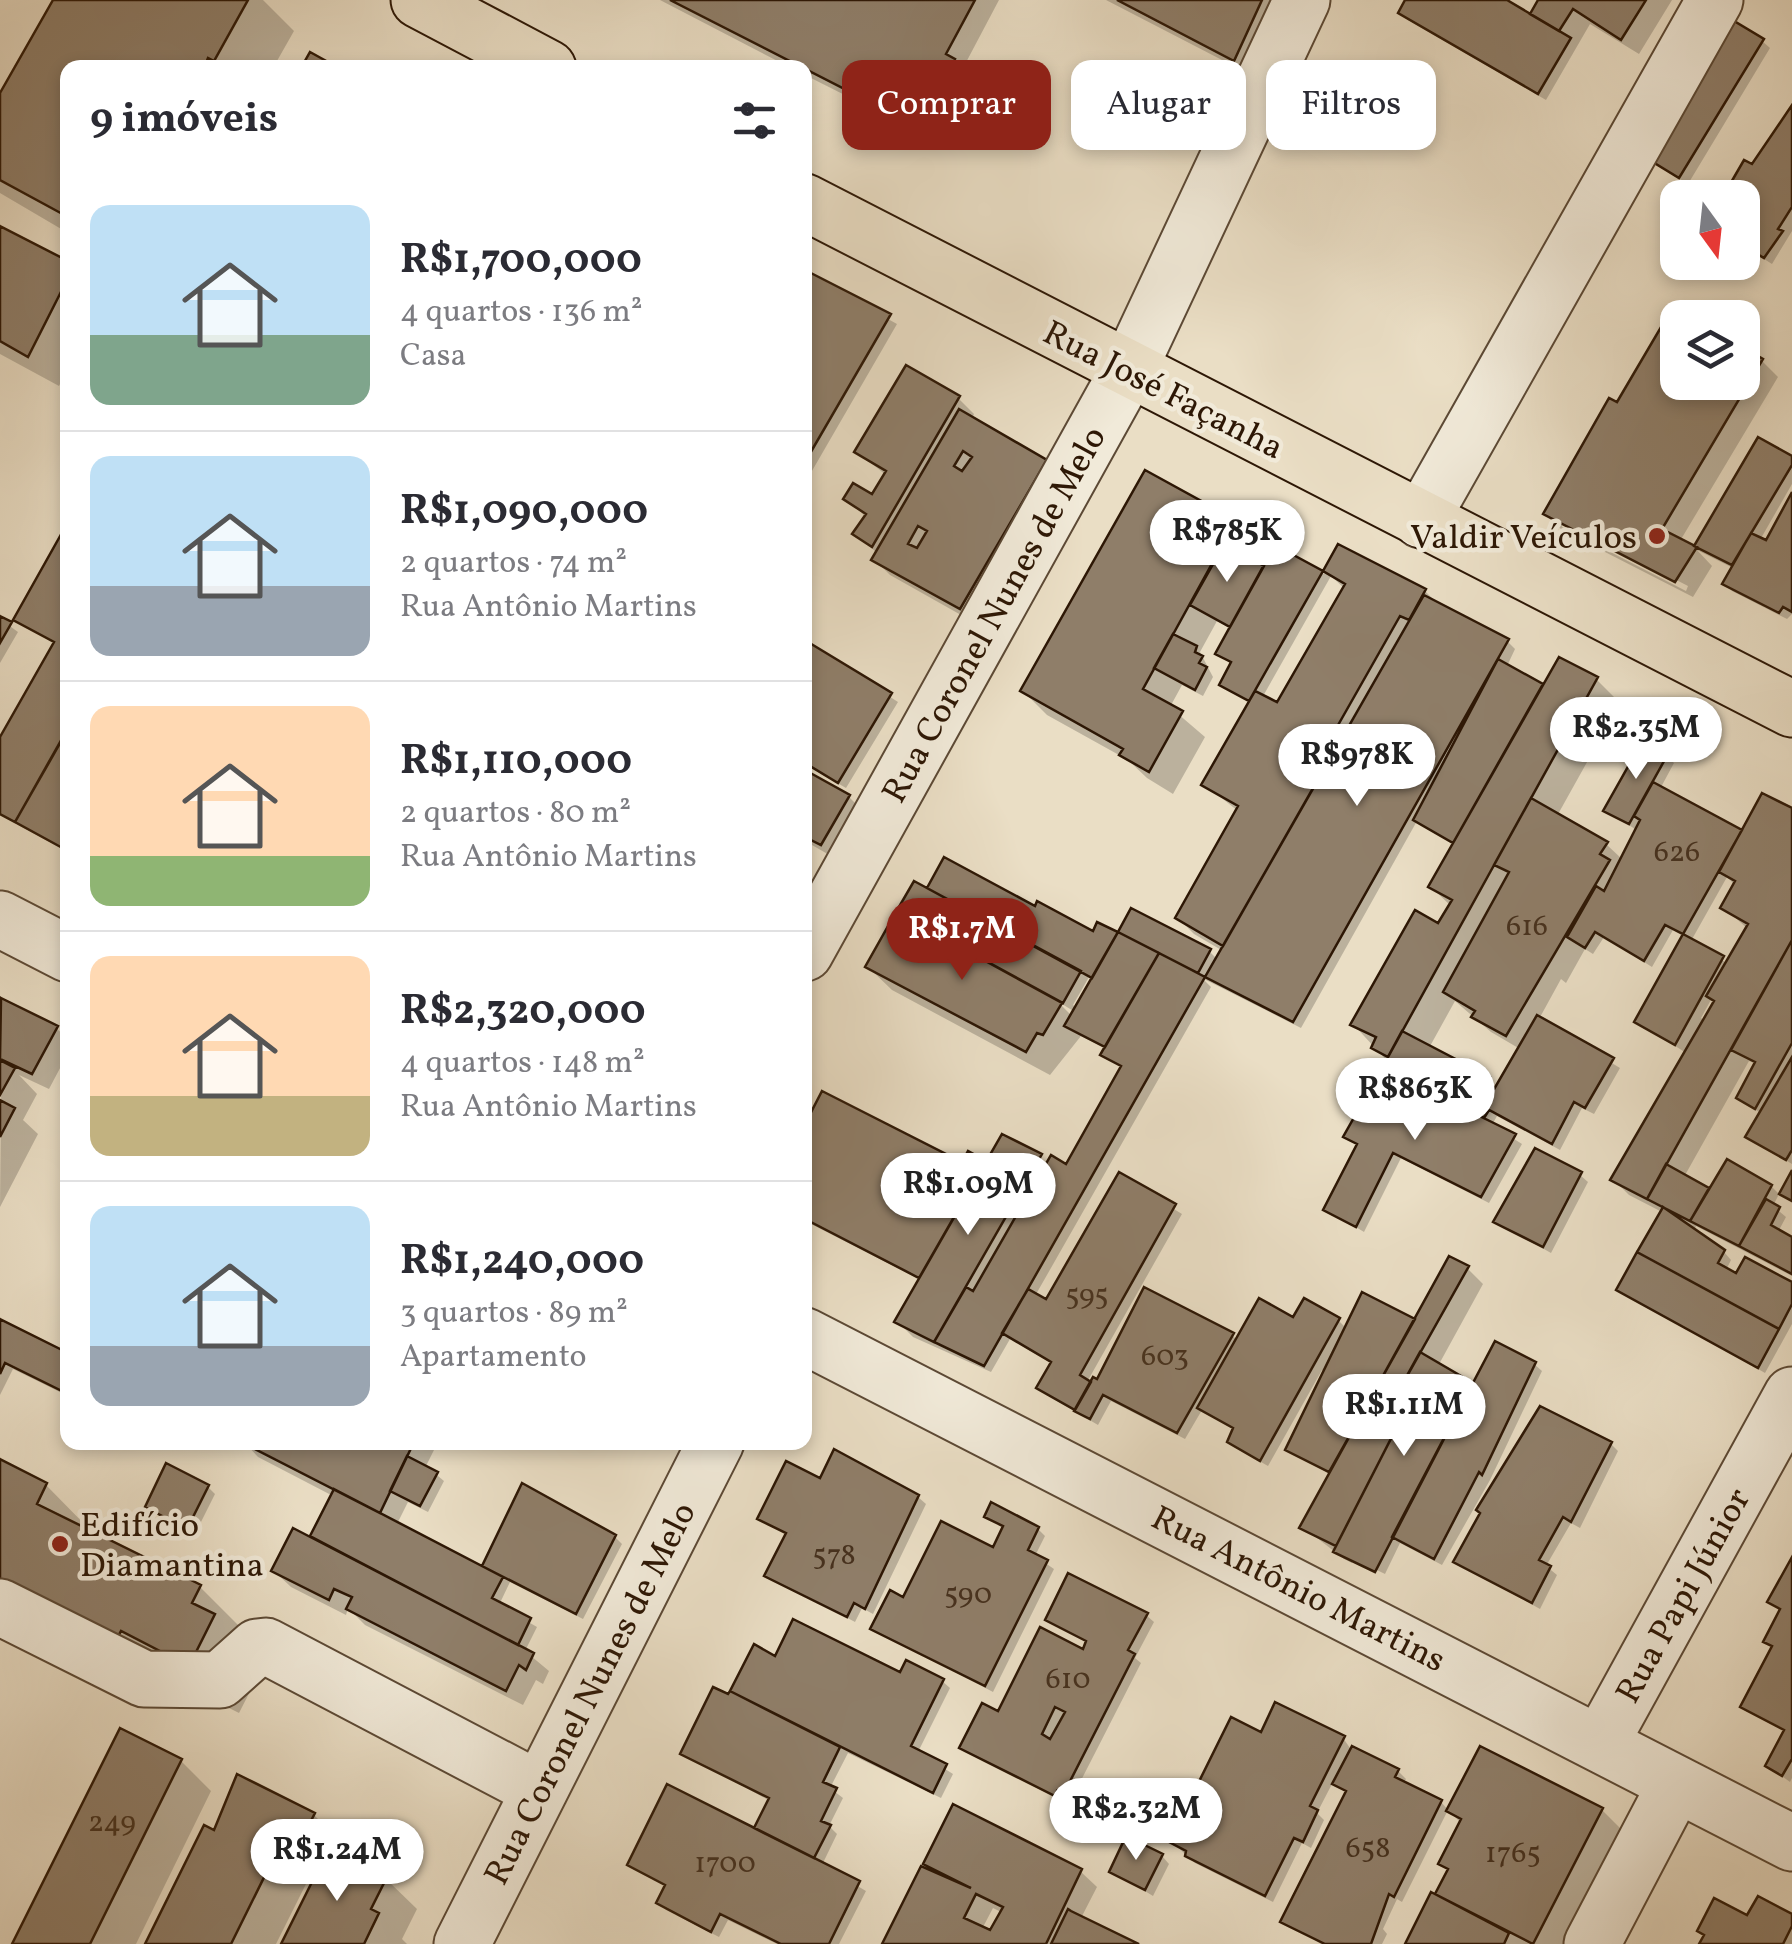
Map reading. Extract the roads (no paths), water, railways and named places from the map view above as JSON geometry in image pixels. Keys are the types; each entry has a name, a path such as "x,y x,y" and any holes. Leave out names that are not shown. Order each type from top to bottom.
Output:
{"main road":[{"path":"418,0 533,60"},
{"name":"Rua José Façanha","path":"812,206 1792,709"}],"street":[{"name":"Rua Coronel Nunes de Melo","path":"812,940 1128,371 1302,0"},
{"path":"1422,520 1715,0"},
{"path":"0,919 60,950"},
{"name":"Rua Antônio Martins","path":"812,1340 1601,1742 1792,1844"},
{"name":"Rua Papi Júnior","path":"1601,1742 1792,1395"},
{"name":"Rua Coronel Nunes de Melo","path":"462,1944 712,1450"},
{"path":"0,1607 153,1682 220,1680 258,1648 266,1646 540,1790"},
{"path":"1592,1944 1676,1784"}],"place":[{"name":"Valdir Veículos","path":"1657,536"},
{"name":"Edifício Diamantina","path":"60,1544"}]}
